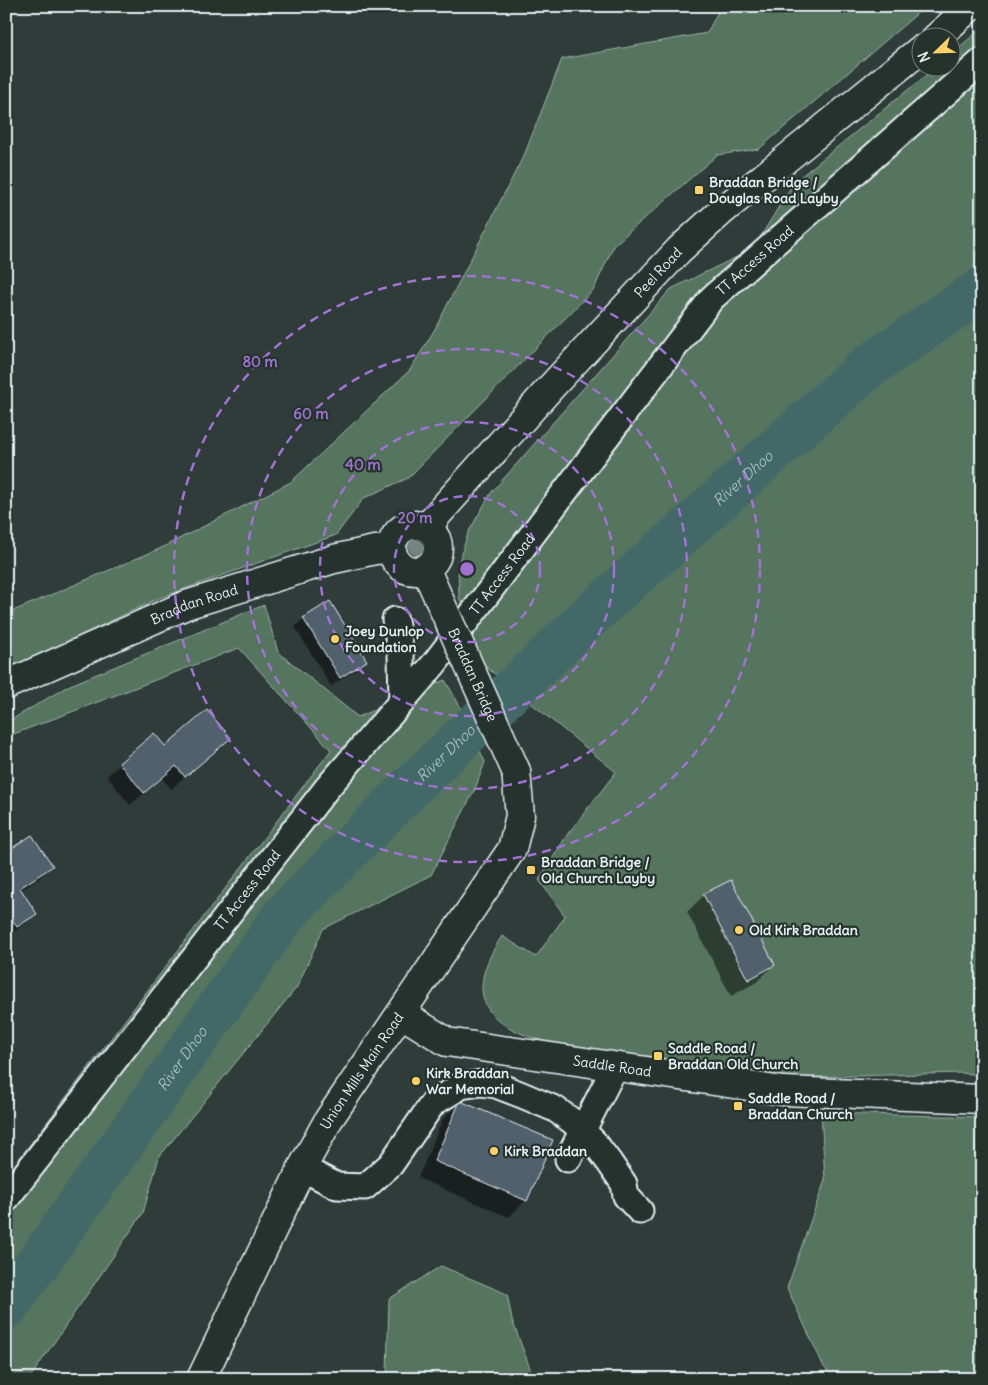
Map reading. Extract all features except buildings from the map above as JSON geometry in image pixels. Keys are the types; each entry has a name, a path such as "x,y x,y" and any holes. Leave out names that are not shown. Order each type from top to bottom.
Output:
{"highway":[{"path":"947,28 971,6"},
{"name":"Peel Road","path":"428,528 436,516 552,386 680,250 722,211 910,58"},
{"path":"408,525 419,525 428,528 436,538 439,549 428,574 403,569 394,560 391,549 393,539 399,530 408,525"},
{"name":"Braddan Road","path":"6,685 186,605 334,559 375,550 391,549"},
{"name":"Braddan Bridge","path":"428,574 516,771"},
{"name":"Union Mills Main Road","path":"200,1379 302,1168 329,1119 402,1014 512,849 520,816 516,771"},
{"name":"Saddle Road","path":"402,1014 447,1042 615,1067 782,1091 982,1099"}],"lane":[{"name":"TT Access Road","path":"6,1199 327,788 434,664 712,298 982,61"},
{"path":"395,620 401,654 402,702"},
{"path":"568,1159 615,1067"},
{"path":"302,1168 337,1186 365,1187 391,1164 433,1103 461,1086 481,1083 496,1085 555,1109 582,1130 610,1162 624,1184 626,1196 640,1211"}],"green space":[{"path":"721,6 926,6 759,149 717,155 614,245 594,289 408,478 364,498 336,535 159,598 6,671 6,614 159,549 291,482 410,370 435,329 525,153 562,59 707,33"},
{"path":"982,28 982,1075 962,1073 780,1078 547,1042 507,1027 494,1017 486,1005 482,991 484,975 490,957 502,936 536,957 565,916 539,880 567,835 616,772 485,666 468,630 459,596 458,565 468,533 491,493 671,289 753,249 794,182 923,78 960,78 960,46"},
{"path":"264,605 278,652 358,717 445,680 460,706 485,762 475,789 431,875 323,929 297,987 159,1157 143,1213 29,1379 6,1379 6,1176 331,750 239,648 6,737 6,723 68,686"},
{"path":"821,1113 982,1117 982,1379 835,1379 824,1367 787,1288 825,1180"},
{"path":"441,1266 507,1294 512,1320 534,1379 382,1379 387,1375 389,1299"}],"waterway":[{"name":"River Dhoo","path":"6,1308 285,914 411,787 595,611 868,367 982,289"}],"place":[{"name":"Braddan Bridge / Douglas Road Layby","path":"699,190"},
{"name":"Joey Dunlop Foundation","path":"335,639"},
{"name":"Braddan Bridge / Old Church Layby","path":"531,870"},
{"name":"Old Kirk Braddan","path":"739,930"},
{"name":"Saddle Road / Braddan Old Church","path":"658,1056"},
{"name":"Kirk Braddan War Memorial","path":"416,1081"},
{"name":"Saddle Road / Braddan Church","path":"738,1106"},
{"name":"Kirk Braddan","path":"494,1151"}]}
